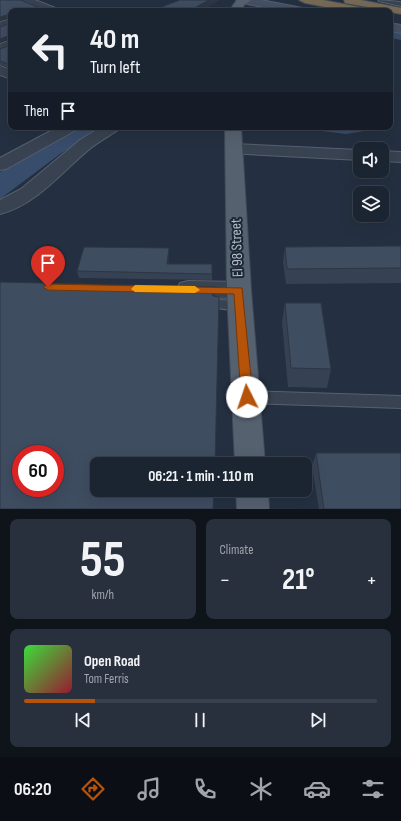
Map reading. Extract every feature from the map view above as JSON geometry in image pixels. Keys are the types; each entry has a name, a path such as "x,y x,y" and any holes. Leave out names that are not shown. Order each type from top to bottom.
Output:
{"highway":[{"path":"305,0 348,8"},
{"path":"343,0 370,8"}],"main road":[{"path":"237,8 244,0"},
{"name":"El 98 Street","path":"233,138 232,300 247,397 250,457"},
{"path":"252,497 252,509"}],"street":[{"path":"27,1 43,0"},
{"path":"244,0 286,8"},
{"path":"27,1 46,8"},
{"path":"0,165 64,130"},
{"path":"0,208 28,193 86,144 107,130"},
{"path":"233,138 353,154"},
{"path":"389,156 401,157"},
{"path":"167,289 232,300"}],"lane":[{"path":"381,0 390,8"},
{"path":"247,397 401,402"}],"water":[{"path":"74,130 97,130 60,154 0,199 0,172"},
{"path":"314,130 371,130 346,134"}],"building":[{"path":"0,0 20,0 40,8 8,8 8,15 0,17"},
{"path":"180,0 209,0 194,8 159,8"},
{"path":"8,24 8,36 0,39 0,27"},
{"path":"8,46 8,64 0,61 0,49"},
{"path":"401,246 401,268 287,269 285,247"},
{"path":"84,247 169,248 167,264 212,264 212,274 77,271"},
{"path":"0,282 216,287 211,291 213,296 219,297 215,457 90,457 90,497 214,497 213,509 0,509"},
{"path":"285,303 321,303 331,369 291,368"},
{"path":"316,453 401,453 401,509 324,509"}],"waterway":[{"path":"393,33 401,34"}],"slow traffic":[{"path":"135,289 195,290"}],"route":[{"path":"48,287 239,290 247,397"}]}
